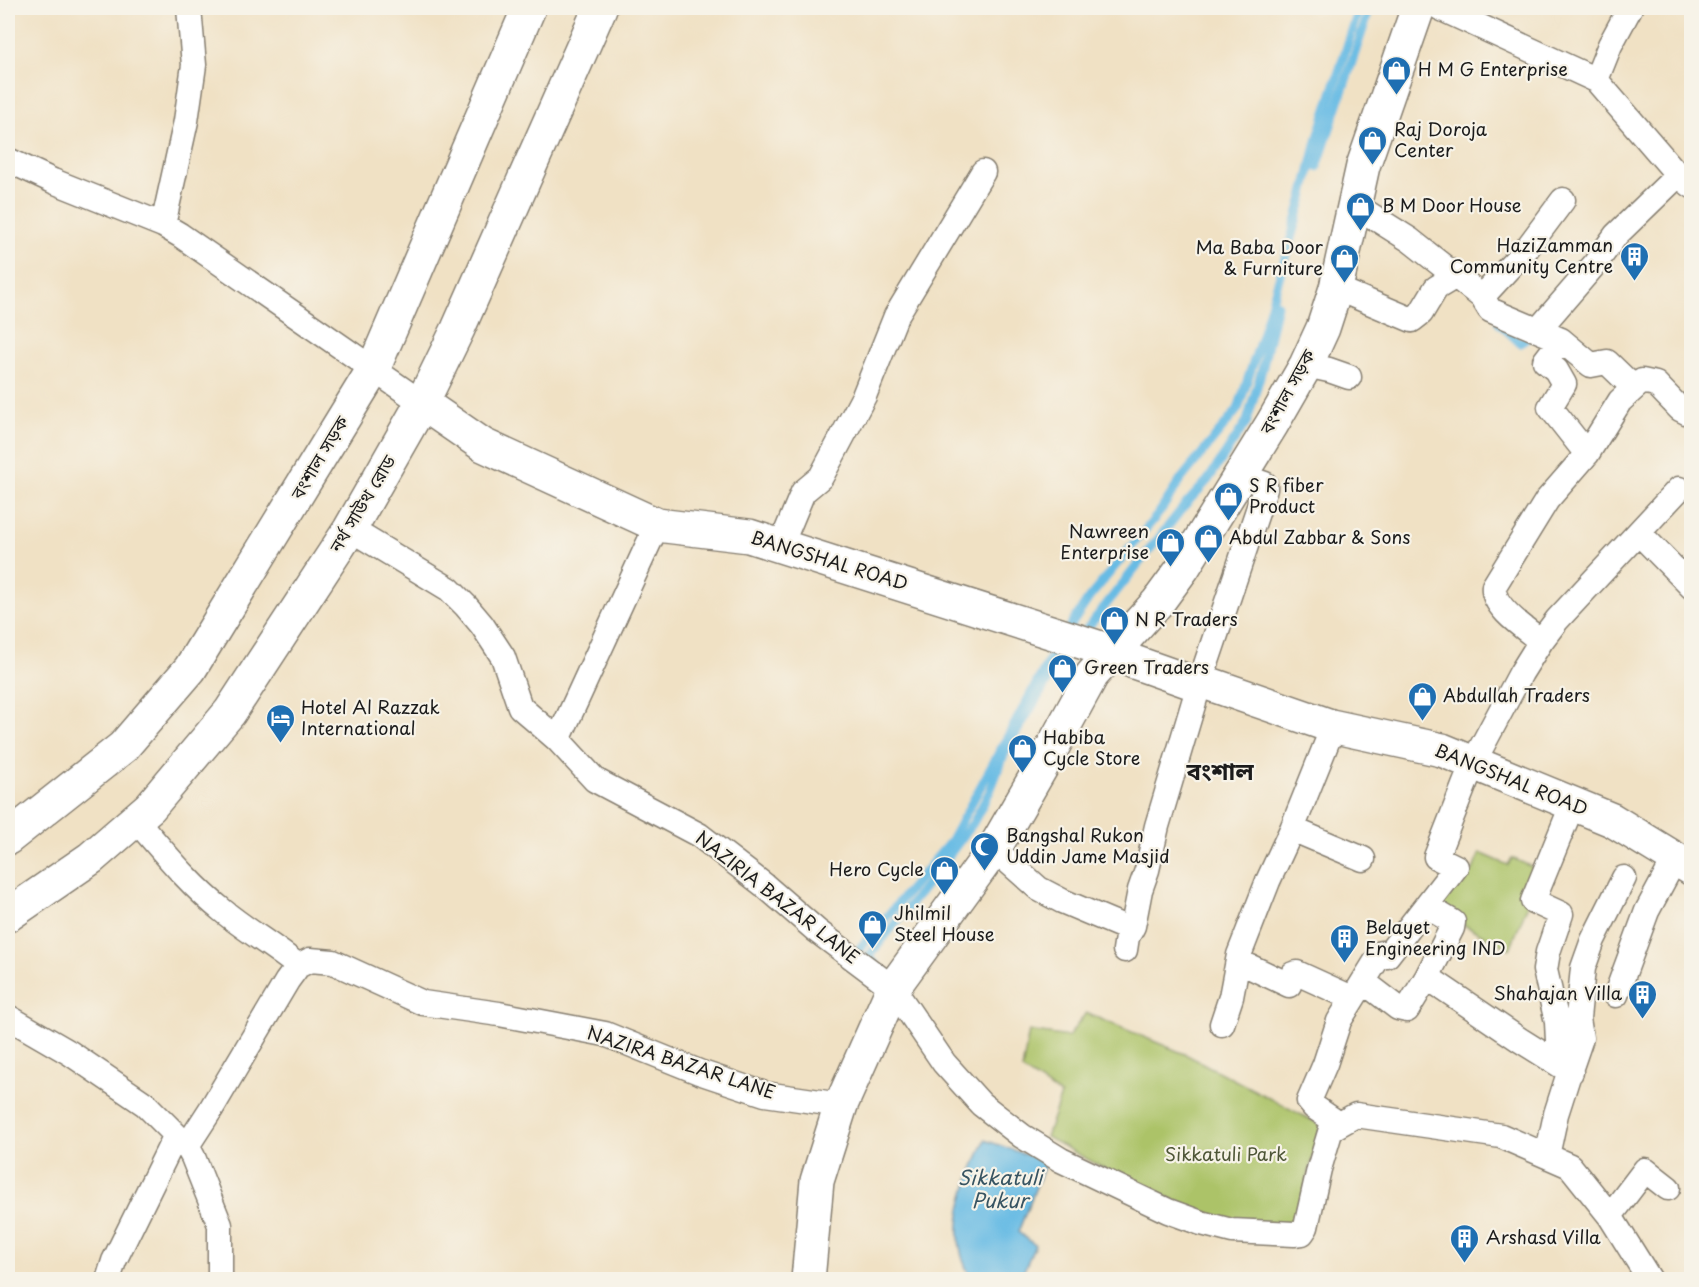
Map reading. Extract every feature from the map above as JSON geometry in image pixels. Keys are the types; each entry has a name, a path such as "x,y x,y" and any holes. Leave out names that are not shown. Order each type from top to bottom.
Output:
{"main road":[{"name":"বংশাল সড়ক","path":"8,838 123,747 190,669 373,370 529,8"},
{"name":"নর্থ সাউথ রোড","path":"8,915 91,858 150,807 230,712 350,529 422,403 458,329 600,8"},
{"name":"বংশাল সড়ক","path":"808,1280 817,1181 841,1105 893,988 994,849 1092,675 1158,602 1183,568 1272,424 1306,364 1323,328 1336,288 1353,204 1373,134 1418,8"},
{"name":"BANGSHAL ROAD","path":"422,403 483,446 657,525 749,536 1113,652"},
{"path":"1113,652 1134,662 1200,683"},
{"name":"BANGSHAL ROAD","path":"1200,683 1331,726 1442,750 1612,820 1683,864"}],"street":[{"path":"163,225 186,121 194,65 189,8"},
{"path":"1440,8 1596,80 1685,180 1616,235 1595,264 1538,330"},
{"path":"1596,80 1610,45 1630,8"},
{"path":"8,160 53,182 163,225 422,403"},
{"path":"781,546 802,492 821,477 864,396 896,316 983,172"},
{"path":"1482,297 1528,247 1563,200"},
{"path":"1353,204 1410,240 1482,297 1490,310 1561,340 1591,365 1607,362 1634,388"},
{"path":"1336,288 1412,320 1420,313 1436,288 1456,276"},
{"path":"1561,340 1545,361 1556,370 1564,384 1550,407 1587,454"},
{"path":"1306,364 1349,377"},
{"path":"1541,641 1513,618 1495,599 1494,586 1547,500 1587,454 1620,401 1642,381 1656,384 1680,409 1692,416"},
{"path":"994,849 1040,890 1128,940 1140,890 1148,870 1157,826 1200,683 1265,489 1262,481 1239,475"},
{"path":"1650,1280 1610,1216 1570,1166 1501,1136 1356,1115 1339,1124 1309,1101 1325,1064 1339,1021 1380,953 1387,956 1456,867 1436,857 1473,763 1521,673 1557,620 1679,489"},
{"path":"558,740 657,525"},
{"name":"NAZIRIA BAZAR LANE","path":"350,529 449,589 466,606 503,657 520,707 558,740 595,780 699,835 764,885 817,931 893,988 944,1063 981,1104 1022,1136 1061,1160 1168,1211 1201,1222 1240,1232 1302,1233 1306,1227 1331,1129 1339,1124"},
{"path":"1640,533 1692,586"},
{"path":"1222,1024 1231,997 1238,962 1268,881 1292,829 1329,737 1331,726"},
{"path":"1571,1069 1558,1041 1557,1022 1545,970 1548,952 1561,914 1533,901 1573,803"},
{"path":"108,1280 114,1261 181,1141 211,1110 271,1006 298,966 221,909 189,880 136,820"},
{"path":"1292,829 1363,859"},
{"name":"BANGSHAL ROAD","path":"1616,995 1647,911 1683,864"},
{"path":"1546,1156 1556,1114 1581,1038 1578,1018 1583,968 1593,940 1624,878"},
{"path":"1238,962 1289,985 1293,974 1297,973 1358,990 1407,1010 1452,928 1453,922 1426,906"},
{"name":"NAZIRA BAZAR LANE","path":"298,966 310,960 333,962 423,1003 605,1034 699,1072 765,1094 841,1105"},
{"path":"1427,977 1520,1041 1571,1069"},
{"path":"8,1017 81,1059 146,1104 181,1141 193,1157 220,1225 220,1280"},
{"path":"1610,1216 1645,1170 1668,1188"}],"green space":[{"path":"1480,853 1508,865 1512,858 1541,871 1510,949 1458,922 1434,906 1461,868 1472,872"},
{"name":"Sikkatuli Park","path":"1086,1013 1187,1055 1321,1125 1296,1223 1197,1222 1173,1200 1111,1172 1046,1137 1061,1095 1022,1070 1029,1031 1068,1037"}],"water":[{"name":"Sikkatuli Pukur","path":"985,1140 1046,1162 1018,1232 1035,1245 1022,1275 1006,1279 971,1277 963,1260 959,1243 961,1208 971,1173"}],"waterway":[{"path":"1067,631 1089,598 1159,513 1182,478 1238,409 1304,194 1318,137 1359,8"},
{"path":"1317,167 1370,8"},
{"path":"1082,635 1185,505 1208,480 1247,421 1277,305"},
{"path":"1499,323 1520,343 1536,331"},
{"path":"860,948 951,841 1059,642"},
{"path":"875,964 869,956 973,823 990,791 1006,750 1048,680 1057,659 1070,645"}],"place":[{"name":"H M G Enterprise","path":"1397,96"},
{"name":"Raj Doroja Center","path":"1373,166"},
{"name":"B M Door House","path":"1361,232"},
{"name":"HaziZamman Community Centre","path":"1634,282"},
{"name":"Ma Baba Door & Furniture","path":"1344,284"},
{"name":"S R fiber Product","path":"1228,522"},
{"name":"Abdul Zabbar & Sons","path":"1208,564"},
{"name":"Nawreen Enterprise","path":"1170,568"},
{"name":"N R Traders","path":"1114,646"},
{"name":"Green Traders","path":"1063,694"},
{"name":"Abdullah Traders","path":"1422,722"},
{"name":"Hotel Al Razzak International","path":"280,744"},
{"name":"Habiba Cycle Store","path":"1022,774"},
{"name":"Bangshal Rukon Uddin Jame Masjid","path":"985,872"},
{"name":"Hero Cycle","path":"945,896"},
{"name":"Jhilmil Steel House","path":"873,950"},
{"name":"Belayet Engineering IND","path":"1344,964"},
{"name":"Shahajan Villa","path":"1643,1020"},
{"name":"Arshasd Villa","path":"1465,1264"}],"district":[{"name":"বংশাল","path":"1220,772"}]}
